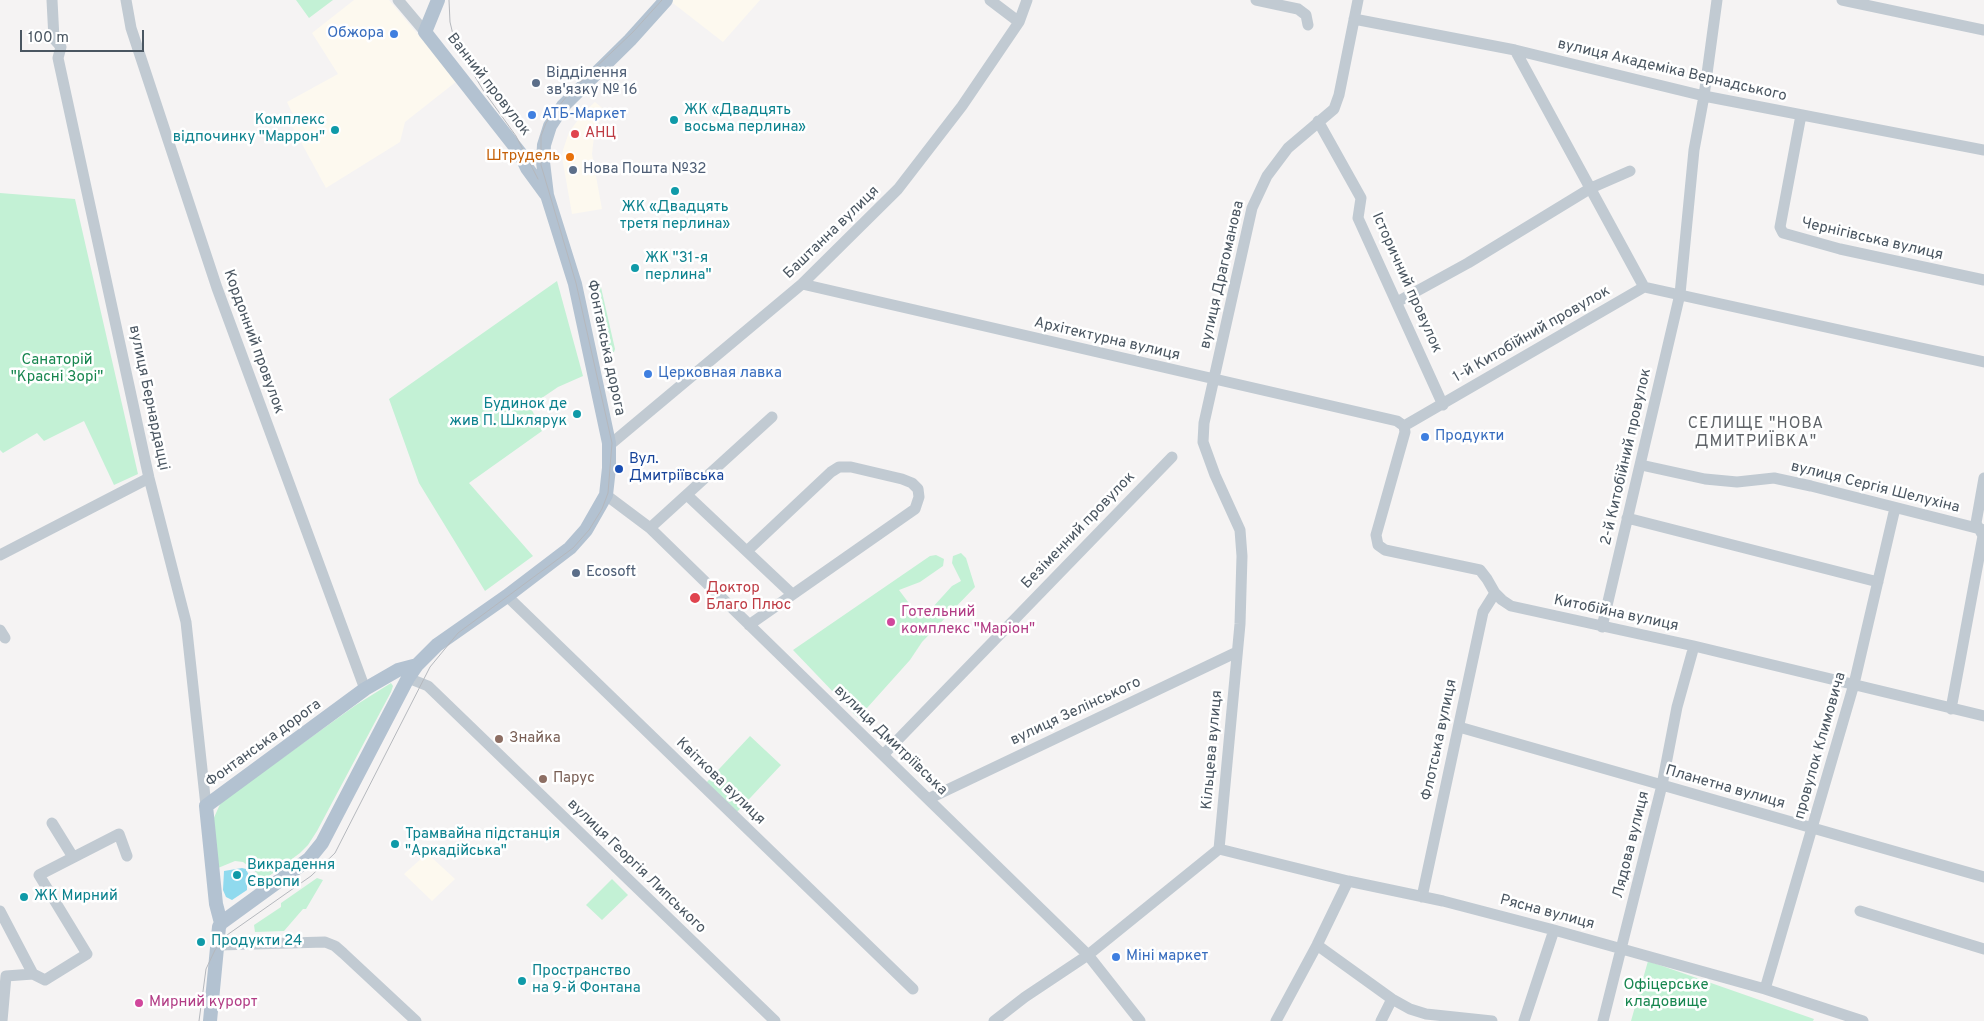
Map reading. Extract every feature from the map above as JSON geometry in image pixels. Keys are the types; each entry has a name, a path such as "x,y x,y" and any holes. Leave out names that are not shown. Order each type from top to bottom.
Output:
{"main road":[{"path":"425,32 438,0"},
{"name":"Фонтанська дорога","path":"210,1021 219,944 219,927 221,923 216,904 206,806 365,689 403,679 437,645 507,596 570,548 586,530 606,495 609,443 575,284 547,195 543,152 550,126 563,106 630,40 666,0"},
{"name":"Ванний провулок","path":"425,32 520,153 527,168 547,195"},
{"path":"520,153 532,161 537,160 543,152"},
{"path":"221,923 308,859 322,843 403,679"}],"street":[{"name":"вулиця Бернардацці","path":"52,0 54,39 61,46 58,58 150,478 186,622 206,806"},
{"name":"Кордонний провулок","path":"126,0 131,28 217,288 365,689"},
{"name":"Ванний провулок","path":"398,0 425,32"},
{"path":"990,0 1019,22"},
{"name":"Баштанна вулиця","path":"609,443 616,440 802,284 898,189 962,106 1019,22 1028,0"},
{"path":"1256,0 1298,9 1306,15 1308,25"},
{"name":"вулиця Драгоманова","path":"1214,380 1252,208 1267,176 1289,143 1334,108 1339,95 1358,0"},
{"name":"2-й Китобійний провулок","path":"1602,627 1680,294 1694,150 1704,96 1717,0"},
{"path":"1842,0 1984,30"},
{"name":"вулиця Академіка Вернадського","path":"1354,19 1515,50 1704,96 1984,150"},
{"path":"1515,50 1644,287 1984,362"},
{"name":"Чернігівська вулиця","path":"1801,115 1780,226 1783,233 1840,249 1984,280"},
{"name":"Історичний провулок","path":"1318,120 1360,198 1358,218 1443,405"},
{"path":"1397,302 1468,263 1591,188 1630,171"},
{"name":"Архітектурна вулиця","path":"802,284 1396,421 1404,426"},
{"name":"1-й Китобійний провулок","path":"1404,426 1644,287"},
{"name":"Кільцева вулиця","path":"1214,380 1204,424 1203,442 1215,475 1240,530 1242,556 1240,624 1219,849"},
{"path":"650,528 772,417"},
{"name":"Китобійна вулиця","path":"1404,426 1405,432 1376,535 1377,542 1385,550 1480,570 1488,579 1495,593 1511,606 1694,646 1984,716"},
{"name":"Безіменний провулок","path":"883,756 1172,456"},
{"name":"вулиця Сергія Шелухіна","path":"1641,466 1737,482 1774,478 1982,529"},
{"path":"747,552 831,472 840,468 851,467 912,483 918,490 919,497 915,509 749,625"},
{"path":"0,555 150,478"},
{"path":"1951,709 1984,536 1982,529 1976,523 1984,478"},
{"name":"вулиця Дмитріївська","path":"606,495 650,528 1088,955 1140,1021"},
{"path":"687,495 792,594"},
{"name":"провулок Климовича","path":"1765,989 1854,684 1895,508"},
{"path":"1627,518 1878,582"},
{"name":"Флотська вулиця","path":"1422,897 1483,612 1495,593"},
{"name":"Квіткова вулиця","path":"507,596 912,989"},
{"name":"Лядова вулиця","path":"1603,1021 1662,785 1677,707 1694,646"},
{"name":"вулиця Зелінського","path":"928,799 1237,652"},
{"name":"вулиця Георгія Липського","path":"403,679 428,686 775,1021"},
{"name":"Планетна вулиця","path":"1459,727 1984,877"},
{"path":"52,823 73,858"},
{"path":"2,1021 6,976 33,974 45,980 87,954 39,875 119,834 127,856"},
{"path":"994,1021 1025,997 1088,955 1219,849"},
{"name":"Рясна вулиця","path":"1219,849 1422,897 1622,948 1765,989 1863,1021"},
{"path":"1276,1021 1317,945 1348,881"},
{"path":"0,911 33,974"},
{"path":"1860,911 1984,949"},
{"path":"1524,1021 1554,930"},
{"path":"219,944 325,942 339,950 416,1021"},
{"path":"1317,945 1392,999 1410,1009 1426,1014 1492,1021"},
{"path":"1381,1021 1392,999"}],"shaded area":[{"path":"354,0 389,0 457,81 405,122 400,142 326,188 290,122 295,119 287,102 338,74 312,33"},
{"path":"669,0 760,0 723,42"},
{"path":"595,102 607,112 595,127 592,154 602,209 572,214 562,157 563,150 569,132 584,112"},
{"path":"429,855 455,879 432,901 404,874 422,858"}],"green space":[{"path":"296,0 333,0 309,18"},
{"name":"Санаторій \"Красні Зорі\"","path":"0,193 75,199 138,474 114,485 84,421 44,441 37,433 3,453 0,450"},
{"path":"557,281 583,376 558,387 530,406 542,431 469,483 533,556 485,591 419,483 389,399"},
{"path":"600,283 615,349 614,352 606,354 590,286"},
{"path":"961,553 966,558 975,587 922,642 910,660 858,718 793,650 930,556 936,555 944,559 943,566 920,582 899,590 914,610 932,608 952,586 961,581 952,563 953,556"},
{"path":"391,683 393,686 391,692 308,845 261,882 257,873 243,862 235,861 218,868 212,822 221,802 356,705"},
{"path":"750,736 781,765 737,812 706,783"},
{"path":"317,878 323,880 306,909 303,909 284,931 255,932 254,925 281,907 281,903"},
{"path":"612,879 628,895 602,920 586,905"},
{"name":"Офіцерське кладовище","path":"1648,961 1814,1019 1813,1021 1631,1021"}],"water":[{"path":"246,869 251,880 247,883 247,890 232,900 226,897 223,890 224,871"}],"tram line":[{"path":"449,0 450,22 455,43 483,90 516,136 538,179"},
{"path":"199,1021 206,969 215,950 227,935 311,876 335,853 430,667 458,633 573,548 589,530 602,509 608,493 612,443 576,283 541,165 541,136 546,123 572,90 633,32 662,0"}],"place":[{"name":"Обжора","path":"394,34"},
{"name":"Відділення зв'язку № 16","path":"536,83"},
{"name":"АТБ-Маркет","path":"532,115"},
{"name":"ЖК «Двадцять восьма перлина»","path":"674,120"},
{"name":"Комплекс відпочинку \"Маррон\"","path":"335,130"},
{"name":"АНЦ","path":"575,134"},
{"name":"Штрудель","path":"570,157"},
{"name":"Нова Пошта №32","path":"573,170"},
{"name":"ЖК «Двадцять третя перлина»","path":"675,191"},
{"name":"ЖК \"31-я перлина\"","path":"635,268"},
{"name":"Церковная лавка","path":"648,374"},
{"name":"Будинок де жив П. Шклярук","path":"577,414"},
{"name":"Продукти","path":"1425,437"},
{"name":"Вул. Дмитріївська","path":"619,469"},
{"name":"Ecosoft","path":"576,573"},
{"name":"Доктор Благо Плюс","path":"695,598"},
{"name":"Готельний комплекс \"Маріон\"","path":"891,622"},
{"name":"Знайка","path":"499,739"},
{"name":"Парус","path":"543,779"},
{"name":"Трамвайна підстанція \"Аркадійська\"","path":"395,844"},
{"name":"Викрадення Європи","path":"237,875"},
{"name":"ЖК Мирний","path":"24,897"},
{"name":"Продукти 24","path":"201,942"},
{"name":"Міні маркет","path":"1116,957"},
{"name":"Пространство на 9-й Фонтана","path":"522,981"},
{"name":"Мирний курорт","path":"139,1003"}],"district":[{"name":"СЕЛИЩЕ \"НОВА ДМИТРИЇВКА\"","path":"1756,434"}]}
